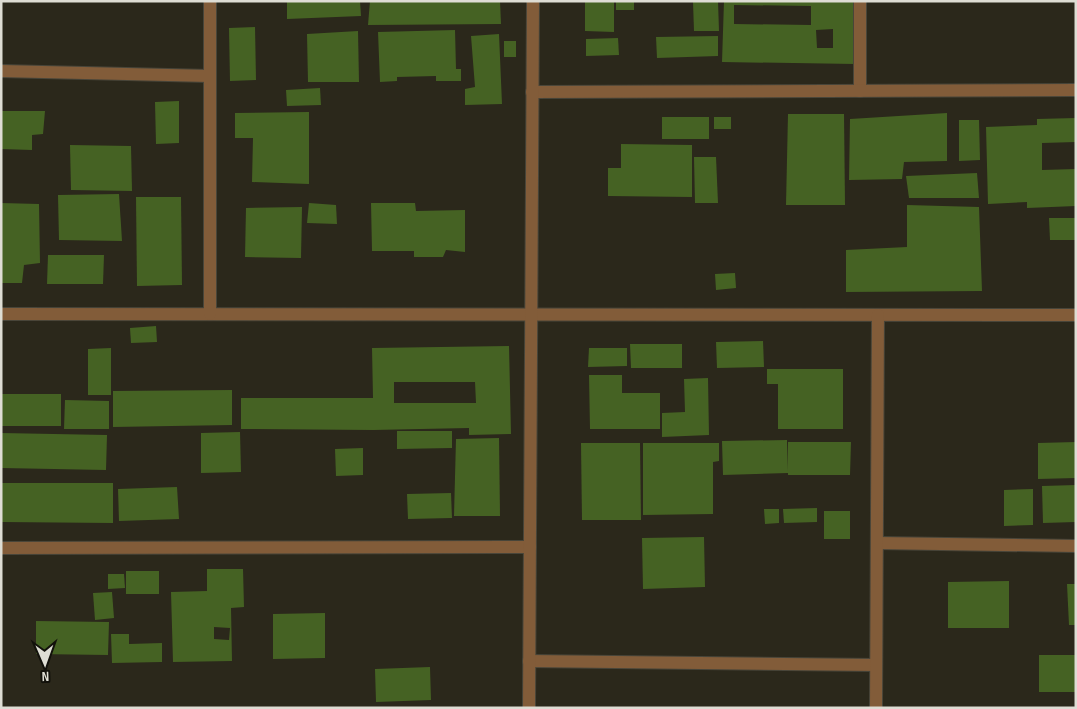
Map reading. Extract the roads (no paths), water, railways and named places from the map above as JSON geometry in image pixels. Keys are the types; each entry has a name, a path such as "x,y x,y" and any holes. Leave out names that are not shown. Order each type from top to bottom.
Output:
{"street":[{"path":"210,1 210,314"},
{"path":"529,708 533,1"},
{"path":"860,1 860,90"},
{"path":"1,72 210,76"},
{"path":"532,92 1076,90"},
{"path":"1,314 1076,315"},
{"path":"876,708 878,315"},
{"path":"877,543 1076,546"},
{"path":"1,548 530,547"},
{"path":"529,661 876,665"}]}
